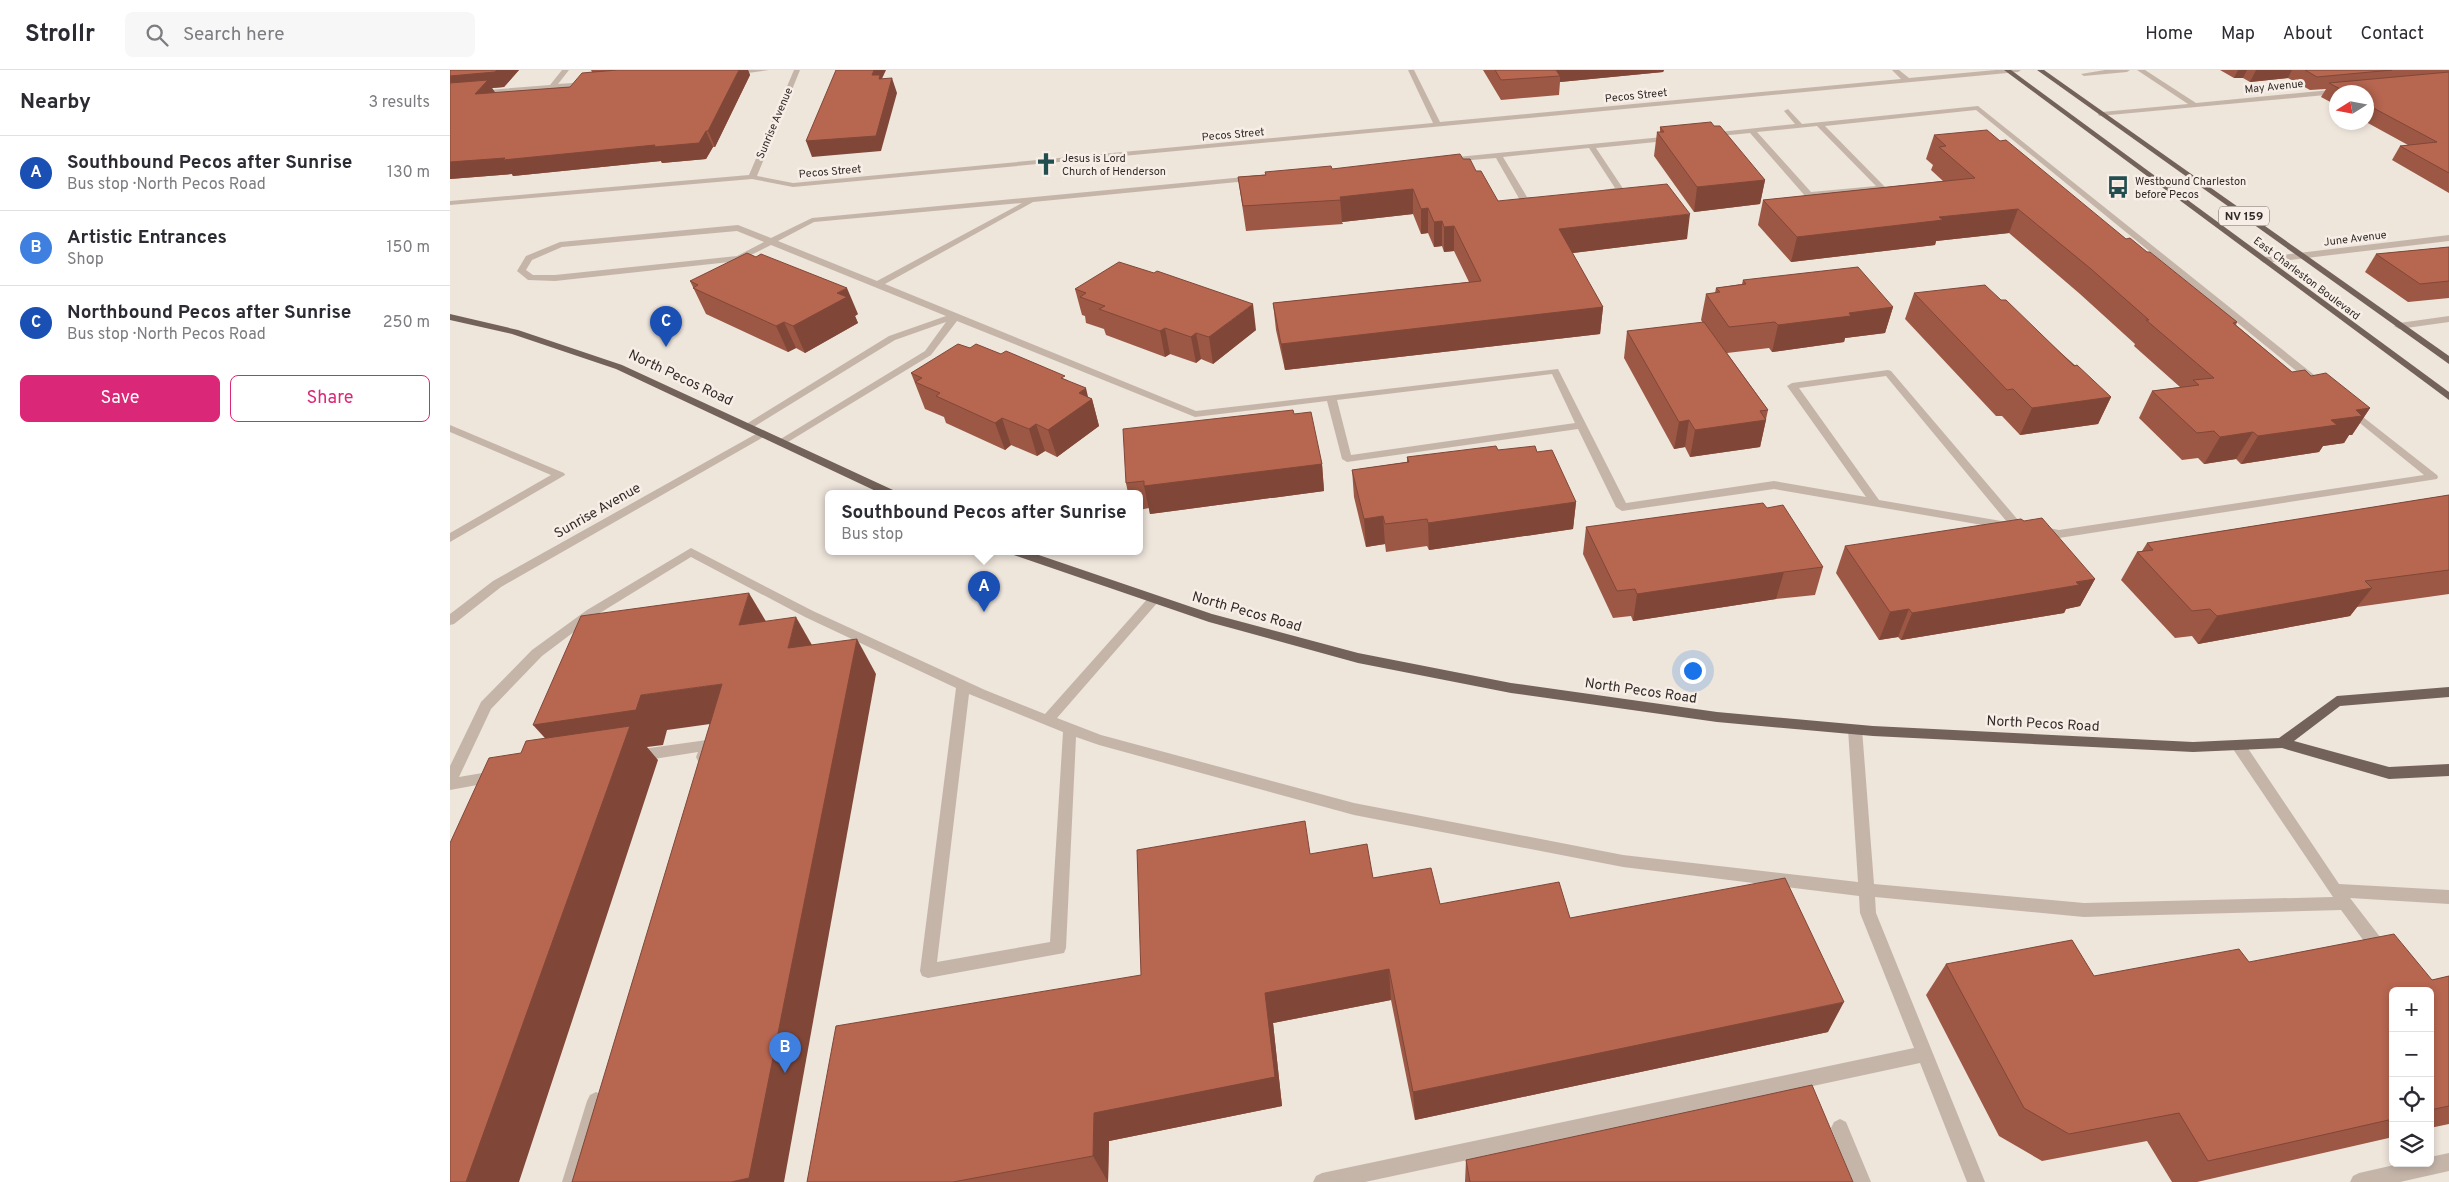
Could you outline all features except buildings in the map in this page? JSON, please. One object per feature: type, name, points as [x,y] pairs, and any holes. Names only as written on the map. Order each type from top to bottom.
[{"type":"main road","name":"East Charleston Boulevard","points":[[2008,70],[2449,397]]},
{"type":"main road","name":"East Charleston Boulevard","points":[[2040,70],[2448,359]]},
{"type":"main road","name":"North Pecos Road","points":[[453,319],[515,332],[619,367],[883,490]]},
{"type":"main road","name":"North Pecos Road","points":[[1027,555],[1209,618],[1358,658],[1511,688],[1717,717],[1855,729],[2193,747],[2282,743],[2389,773],[2449,770]]},
{"type":"main road","points":[[2282,743],[2336,701],[2449,692]]},
{"type":"street","points":[[552,87],[566,70]]},
{"type":"street","points":[[724,74],[766,70]]},
{"type":"street","name":"Sunrise Avenue","points":[[752,177],[797,70]]},
{"type":"street","points":[[1411,70],[1438,126]]},
{"type":"street","points":[[1895,70],[1907,80]]},
{"type":"street","points":[[1934,70],[1942,77]]},
{"type":"street","name":"Pecos Street","points":[[450,203],[752,177],[793,186],[2018,70]]},
{"type":"street","points":[[2084,74],[2127,70]]},
{"type":"street","points":[[2140,70],[2195,105]]},
{"type":"street","points":[[450,95],[599,83]]},
{"type":"street","name":"May Avenue","points":[[2102,114],[2329,92]]},
{"type":"street","points":[[1704,135],[1978,108],[2325,389]]},
{"type":"street","points":[[1788,112],[1800,126]]},
{"type":"street","points":[[1752,131],[1809,195],[1882,188],[1819,124]]},
{"type":"street","points":[[1439,160],[1685,137]]},
{"type":"street","points":[[1591,146],[1620,190],[1600,192]]},
{"type":"street","points":[[1498,155],[1524,200],[1553,197]]},
{"type":"street","points":[[1261,177],[812,220],[771,241],[739,258],[555,278],[531,278],[521,271],[529,258],[560,245],[738,228],[771,241],[878,284],[1195,414],[1555,371],[1622,507],[1774,485],[2059,534],[2433,477],[2340,402]]},
{"type":"street","points":[[878,284],[1033,199]]},
{"type":"street","name":"June Avenue","points":[[2264,260],[2449,238]]},
{"type":"street","points":[[2433,240],[2449,250]]},
{"type":"street","points":[[748,426],[892,338],[956,316]]},
{"type":"street","points":[[783,442],[928,353],[956,316]]},
{"type":"street","points":[[2399,326],[2449,319]]},
{"type":"street","points":[[1876,502],[1792,386],[1888,373],[2018,527]]},
{"type":"street","points":[[1330,398],[1347,458],[1582,425]]},
{"type":"street","points":[[450,428],[560,475],[450,538]]},
{"type":"street","name":"Sunrise Avenue","points":[[450,621],[497,584],[763,433]]},
{"type":"street","points":[[450,780],[486,706],[537,653],[592,613],[691,552],[809,614],[963,686],[1099,740],[1354,810],[1622,861],[1866,890],[2084,910],[2340,896],[2449,897]]},
{"type":"street","points":[[1048,720],[1154,599]]},
{"type":"street","points":[[963,686],[928,971],[1058,948],[1070,728]]},
{"type":"street","points":[[1855,729],[1868,913],[1976,1182]]},
{"type":"street","points":[[618,758],[707,745],[698,773]]},
{"type":"street","points":[[2238,745],[2340,896],[2393,967]]},
{"type":"street","points":[[450,784],[509,775]]},
{"type":"street","points":[[1322,1182],[1926,1054]]},
{"type":"street","points":[[571,1182],[601,1087]]},
{"type":"street","points":[[1840,1128],[1862,1182]]},
{"type":"street","points":[[2359,1182],[2449,1162]]},
{"type":"place","name":"Jesus is Lord Church of Henderson","points":[[1046,164]]},
{"type":"place","name":"Westbound Charleston before Pecos","points":[[2118,187]]},
{"type":"place","name":"Northbound Pecos after Sunrise","points":[[666,347]]},
{"type":"place","name":"Southbound Pecos after Sunrise","points":[[984,612]]},
{"type":"place","name":"Artistic Entrances","points":[[785,1073]]}]
